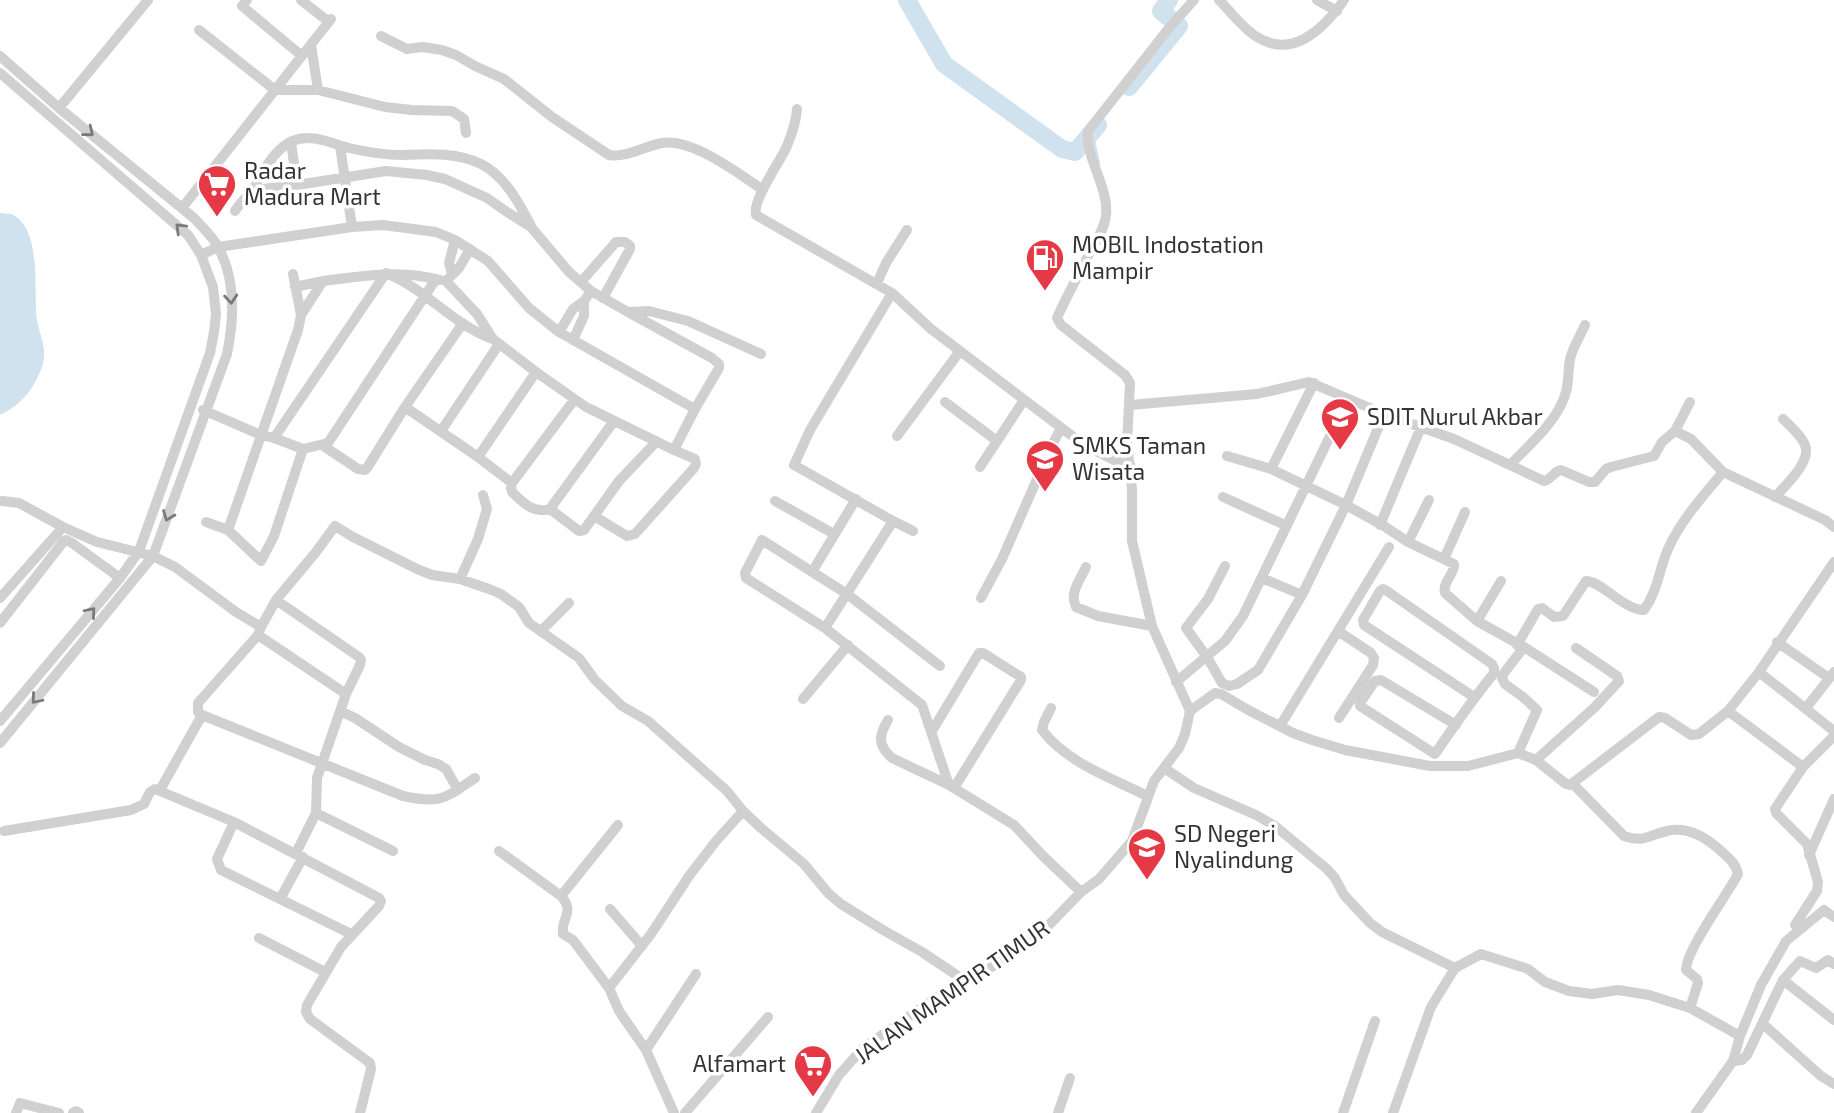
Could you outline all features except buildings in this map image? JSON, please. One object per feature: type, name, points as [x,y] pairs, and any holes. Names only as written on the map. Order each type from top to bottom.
[{"type":"street","points":[[59,108],[148,0]]},
{"type":"street","points":[[247,0],[242,6],[302,56]]},
{"type":"street","points":[[182,208],[330,21],[301,0]]},
{"type":"street","points":[[1194,0],[1090,128],[1088,136],[1104,197],[1106,216],[1057,318],[1061,326],[1125,375],[1130,383],[1126,443],[1132,489],[1132,541],[1152,626],[1190,711],[1215,694],[1221,694],[1280,726],[1345,750],[1430,766],[1468,766],[1518,753],[1536,760],[1566,784],[1573,784],[1659,716],[1694,735],[1728,711],[1759,672],[1834,562]]},
{"type":"street","points":[[1219,0],[1251,34],[1265,42],[1278,45],[1290,45],[1306,40],[1344,0]]},
{"type":"street","points":[[1317,0],[1337,10]]},
{"type":"street","points":[[199,30],[275,90],[318,90],[385,107],[452,111],[464,119],[466,133]]},
{"type":"street","points":[[381,36],[407,49],[422,47],[442,50],[504,79],[552,117],[609,155],[676,142],[721,162],[763,190]]},
{"type":"street","points":[[311,45],[318,90]]},
{"type":"street","points":[[0,56],[194,218],[218,247],[230,284],[233,321],[227,355],[208,411],[153,556],[2,737]]},
{"type":"street","points":[[0,73],[188,235],[201,256],[213,287],[216,314],[211,353],[139,551],[120,578],[0,721]]},
{"type":"street","points":[[797,109],[796,124],[763,190],[755,209],[757,215],[892,293],[931,329],[1084,445],[1130,466]]},
{"type":"street","points":[[254,190],[259,177],[278,152],[290,142],[303,139],[319,138],[340,146],[376,153],[445,155],[481,164],[495,173],[519,203],[531,227],[569,272],[591,291],[719,364],[719,369],[674,450]]},
{"type":"street","points":[[290,142],[297,185]]},
{"type":"street","points":[[340,146],[352,227]]},
{"type":"street","points":[[235,211],[254,190],[386,171],[445,179],[487,198],[531,227]]},
{"type":"street","points":[[201,256],[218,247],[352,227],[383,225],[436,232],[455,240],[488,261],[529,308],[559,332],[695,409]]},
{"type":"street","points":[[877,283],[907,230]]},
{"type":"street","points":[[445,278],[455,240]]},
{"type":"street","points":[[581,282],[616,242],[622,241],[630,246],[631,249],[603,298]]},
{"type":"street","points":[[192,405],[261,435],[303,449],[328,443],[425,294],[459,268],[470,249]]},
{"type":"street","points":[[386,273],[425,294],[574,400],[695,459],[696,464],[635,534],[627,537],[594,516]]},
{"type":"street","points":[[274,438],[386,273]]},
{"type":"street","points":[[295,287],[386,273],[445,278],[477,314],[496,342]]},
{"type":"street","points":[[293,274],[301,315]]},
{"type":"street","points":[[228,530],[290,356],[301,315],[323,281]]},
{"type":"street","points":[[559,332],[573,309],[584,301],[591,291]]},
{"type":"street","points":[[892,293],[810,430],[794,466],[913,531]]},
{"type":"street","points":[[573,340],[584,316],[584,301]]},
{"type":"street","points":[[628,312],[649,311],[688,321],[761,354]]},
{"type":"street","points":[[322,445],[358,469],[365,470],[463,323]]},
{"type":"street","points":[[1510,465],[1559,409],[1566,393],[1573,349],[1585,325]]},
{"type":"street","points":[[441,431],[496,342]]},
{"type":"street","points":[[897,436],[960,351]]},
{"type":"street","points":[[478,457],[536,372]]},
{"type":"street","points":[[1130,405],[1258,394],[1305,382],[1314,383],[1384,414],[1454,439],[1544,481],[1561,470],[1588,482],[1595,482],[1604,471],[1612,467],[1654,456],[1662,442],[1675,431],[1690,402]]},
{"type":"street","points":[[1271,470],[1314,383]]},
{"type":"street","points":[[1176,682],[1225,641],[1243,616],[1348,399]]},
{"type":"street","points":[[574,400],[512,483],[512,492],[533,509],[542,512],[550,509],[614,421]]},
{"type":"street","points":[[980,467],[1024,400]]},
{"type":"street","points":[[945,402],[997,441]]},
{"type":"street","points":[[405,407],[512,483]]},
{"type":"street","points":[[1225,566],[1208,599],[1186,628],[1222,683],[1229,686],[1237,684],[1258,670],[1302,595],[1346,506],[1384,414]]},
{"type":"street","points":[[1775,497],[1804,463],[1807,453],[1804,443],[1783,419]]},
{"type":"street","points":[[1380,525],[1420,427]]},
{"type":"street","points":[[981,598],[1002,559],[1061,428]]},
{"type":"street","points":[[1675,431],[1691,439],[1723,472],[1825,520],[1834,527]]},
{"type":"street","points":[[550,509],[579,531],[586,528],[626,473],[656,442]]},
{"type":"street","points":[[206,522],[228,530],[261,561],[274,536],[303,449]]},
{"type":"street","points":[[1227,457],[1271,470],[1346,506],[1455,566],[1444,592],[1477,621],[1594,692]]},
{"type":"street","points":[[1518,753],[1537,710],[1502,681],[1538,608],[1554,617],[1563,616],[1586,581],[1593,582],[1637,610],[1644,610],[1656,590],[1669,547],[1694,507],[1723,472]]},
{"type":"street","points":[[460,579],[478,539],[487,509],[483,495]]},
{"type":"street","points":[[1223,497],[1287,526]]},
{"type":"street","points":[[812,572],[856,499]]},
{"type":"street","points":[[1408,542],[1429,500]]},
{"type":"street","points":[[2,501],[19,503],[97,542],[139,551],[174,567],[346,694]]},
{"type":"street","points":[[775,501],[834,534]]},
{"type":"street","points":[[1444,559],[1465,512]]},
{"type":"street","points":[[825,628],[893,521]]},
{"type":"street","points":[[475,778],[440,800],[426,801],[403,796],[198,712],[198,703],[260,631],[276,600],[335,526],[416,569],[432,575],[460,579],[501,594],[519,607],[529,623],[579,658],[616,701],[656,727],[727,792],[743,811],[804,864],[841,904],[964,980]]},
{"type":"street","points":[[0,598],[63,527]]},
{"type":"street","points":[[0,623],[66,540],[120,578]]},
{"type":"street","points":[[940,666],[847,594],[762,540],[744,576],[825,628],[922,705],[951,786]]},
{"type":"street","points":[[1280,726],[1389,547]]},
{"type":"street","points":[[1086,567],[1073,598],[1076,607],[1098,616],[1152,626]]},
{"type":"street","points":[[1262,578],[1302,595]]},
{"type":"street","points":[[1477,621],[1501,581]]},
{"type":"street","points":[[1430,766],[1435,754],[1474,697],[1494,673],[1494,668],[1387,591],[1380,591],[1363,620],[1364,625],[1474,697]]},
{"type":"street","points":[[276,600],[361,660],[321,764],[317,778],[316,813],[280,899]]},
{"type":"street","points":[[541,631],[569,603]]},
{"type":"street","points":[[1338,631],[1374,657],[1373,665],[1339,718]]},
{"type":"street","points":[[1777,642],[1832,675],[1806,708]]},
{"type":"street","points":[[803,699],[848,645]]},
{"type":"street","points":[[1536,760],[1619,681],[1617,676],[1576,648]]},
{"type":"street","points":[[932,731],[979,653],[1021,677],[951,786]]},
{"type":"street","points":[[1759,672],[1834,733],[1803,767],[1775,809],[1807,844],[1819,886],[1795,926]]},
{"type":"street","points":[[1435,754],[1362,708],[1360,703],[1366,693],[1375,681],[1381,680],[1456,724]]},
{"type":"street","points":[[1051,708],[1042,730],[1049,738],[1086,766],[1147,796]]},
{"type":"street","points":[[340,711],[400,747],[446,769],[458,790]]},
{"type":"street","name":"JALAN MAMPIR TIMUR","points":[[816,1113],[839,1075],[863,1048],[964,980],[996,965],[1045,929],[1099,879],[1132,841],[1154,781],[1182,741],[1190,711]]},
{"type":"street","points":[[1728,711],[1803,767]]},
{"type":"street","points":[[159,790],[202,715]]},
{"type":"street","points":[[888,720],[880,736],[881,745],[892,758],[951,786],[1014,825],[1082,892]]},
{"type":"street","points":[[1164,768],[1194,788],[1275,826],[1328,869],[1344,895],[1370,923],[1382,932],[1455,968]]},
{"type":"street","points":[[1573,784],[1624,836],[1642,840],[1667,831],[1690,831],[1700,835],[1735,864],[1738,874],[1686,962],[1686,970],[1698,983],[1690,1008]]},
{"type":"street","points":[[4,831],[131,810],[144,804],[152,790],[159,790],[234,822],[380,900],[379,906],[334,956],[307,1005],[306,1012],[310,1019],[370,1063],[371,1069],[360,1113]]},
{"type":"street","points":[[1809,855],[1834,799]]},
{"type":"street","points":[[609,988],[642,946],[689,876],[743,811]]},
{"type":"street","points":[[316,813],[393,851]]},
{"type":"street","points":[[234,822],[217,859],[219,867],[351,934]]},
{"type":"street","points":[[561,895],[618,825]]},
{"type":"street","points":[[499,850],[561,895],[568,907],[562,930],[564,934],[573,940],[609,988],[624,1020],[646,1050],[674,1113]]},
{"type":"street","points":[[1696,1113],[1733,1061],[1740,1035],[1761,985],[1786,941],[1834,901]]},
{"type":"street","points":[[610,909],[642,946]]},
{"type":"street","points":[[1824,910],[1834,917]]},
{"type":"street","points":[[259,938],[325,972]]},
{"type":"street","points":[[1392,1113],[1431,1007],[1455,968],[1481,954],[1528,969],[1545,982],[1569,991],[1592,994],[1618,990],[1649,995],[1690,1008],[1740,1035]]},
{"type":"street","points":[[1733,1061],[1742,1060],[1747,1055],[1783,981],[1800,961],[1816,968],[1828,960],[1834,964]]},
{"type":"street","points":[[646,1050],[696,974]]},
{"type":"street","points":[[1783,981],[1834,1020]]},
{"type":"street","points":[[685,1113],[768,1017]]},
{"type":"street","points":[[1343,1113],[1375,1021]]},
{"type":"street","points":[[1763,1024],[1822,1076],[1834,1083]]},
{"type":"street","points":[[1058,1113],[1070,1078]]},
{"type":"street","points":[[16,1113],[20,1103],[59,1113]]},
{"type":"street","points":[[73,1113],[79,1113]]},
{"type":"water","points":[[0,213],[11,214],[21,221],[28,233],[34,262],[37,320],[44,354],[42,367],[31,389],[20,401],[0,415]]},
{"type":"waterway","points":[[907,0],[944,64],[1062,149],[1075,152],[1098,125]]},
{"type":"waterway","points":[[1129,87],[1179,26],[1161,11],[1169,0]]},
{"type":"waterway","points":[[1093,136],[1099,164]]},
{"type":"place","name":"Radar Madura Mart","points":[[217,218]]},
{"type":"place","name":"MOBIL Indostation Mampir","points":[[1045,292]]},
{"type":"place","name":"SDIT Nurul Akbar","points":[[1340,451]]},
{"type":"place","name":"SMKS Taman Wisata","points":[[1045,493]]},
{"type":"place","name":"SD Negeri Nyalindung","points":[[1147,881]]},
{"type":"place","name":"Alfamart","points":[[813,1098]]}]
